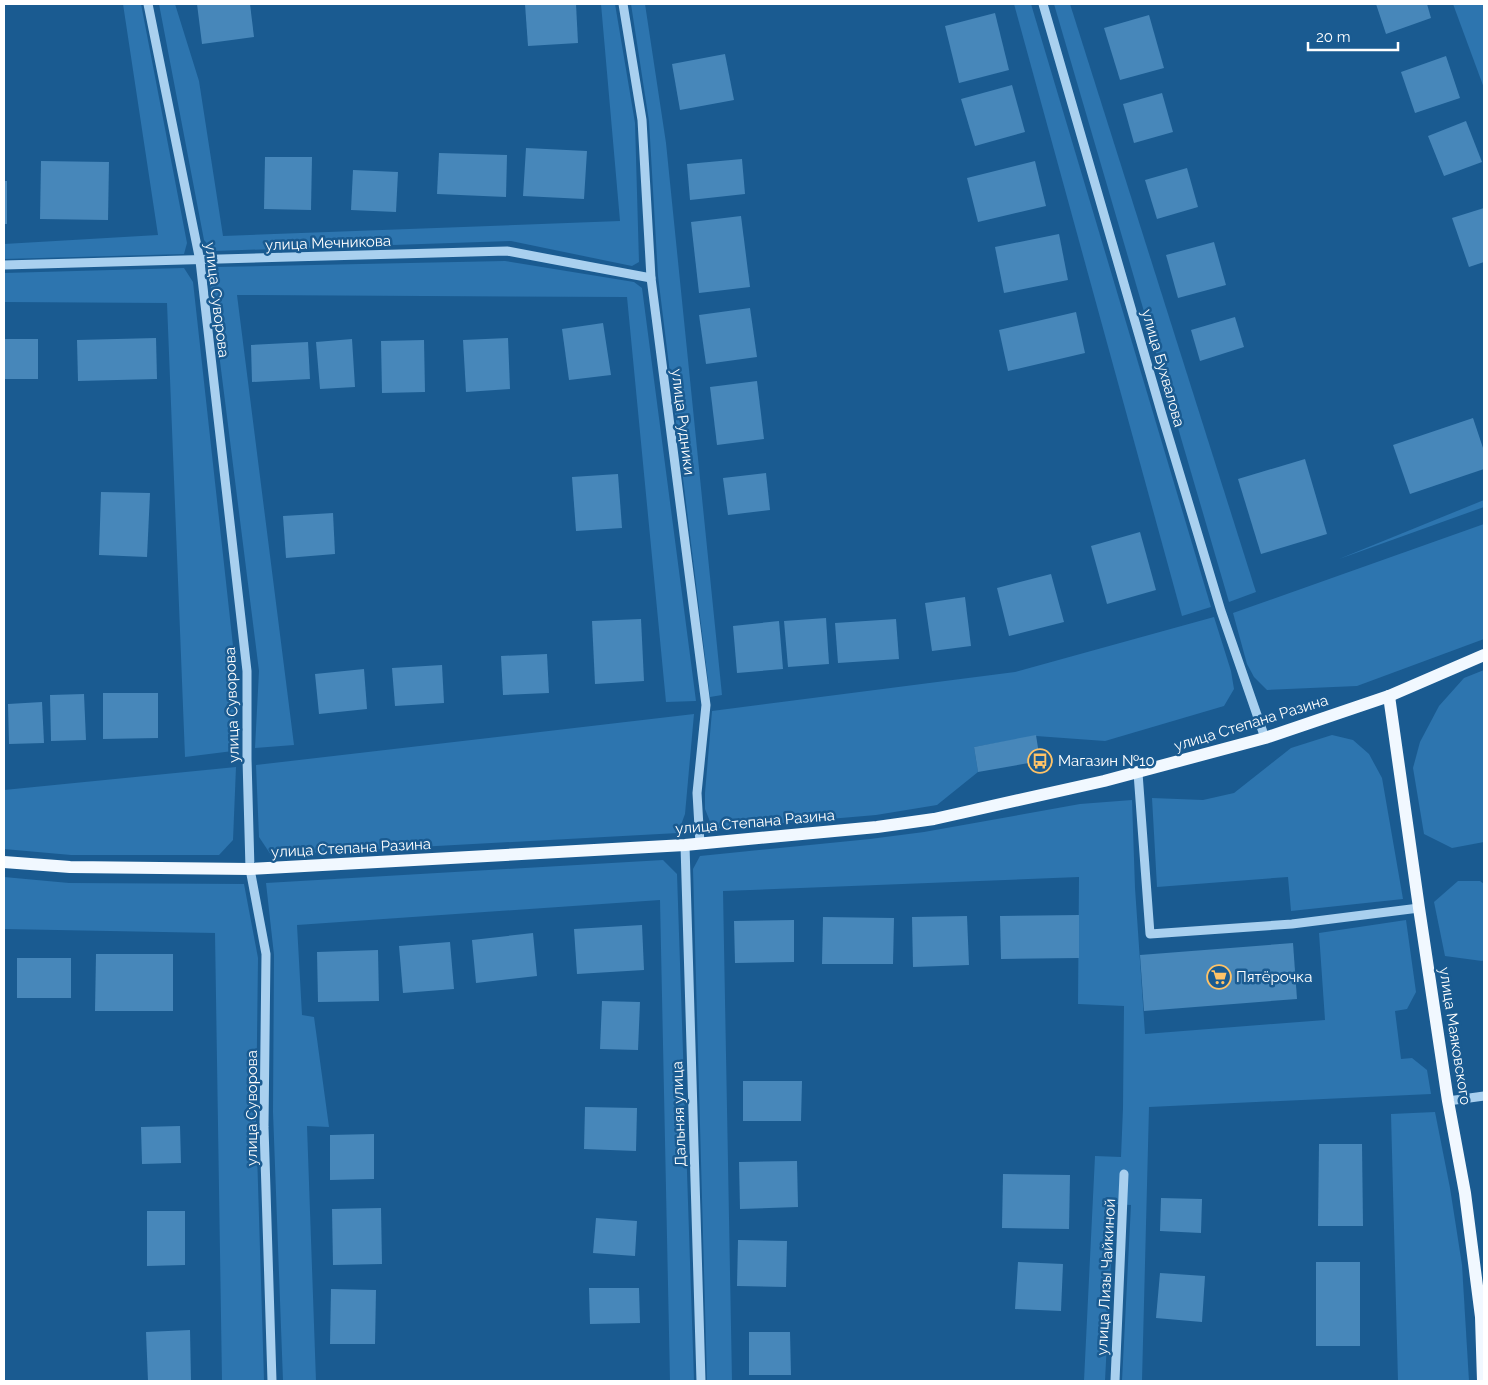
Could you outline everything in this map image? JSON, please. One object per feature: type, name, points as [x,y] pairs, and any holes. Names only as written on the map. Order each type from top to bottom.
[{"type":"main road","name":"улица Степана Разина","points":[[4,862],[70,867],[250,870],[700,844],[877,827],[934,818],[1138,773],[1265,738],[1389,696],[1484,655]]},
{"type":"main road","name":"улица Маяковского","points":[[1389,696],[1448,1101],[1465,1193],[1480,1317],[1483,1381]]},
{"type":"street","name":"улица Суворова","points":[[148,4],[200,261],[248,671],[247,759],[250,870],[266,954],[264,1127],[272,1381]]},
{"type":"street","name":"улица Рудники","points":[[624,4],[642,120],[651,278],[706,704],[697,793],[700,844]]},
{"type":"street","name":"улица Бухвалова","points":[[1043,4],[1159,405],[1221,611],[1265,738]]},
{"type":"street","name":"улица Мечникова","points":[[4,265],[507,251],[651,278]]},
{"type":"street","points":[[1138,773],[1150,934],[1292,924],[1419,908]]},
{"type":"street","name":"Дальняя улица","points":[[685,845],[701,1381]]},
{"type":"street","points":[[1448,1101],[1484,1096]]},
{"type":"street","name":"улица Лизы Чайкиной","points":[[1115,1381],[1124,1174]]},
{"type":"shaded area","points":[[123,4],[141,4],[187,243],[184,254],[4,259],[4,244],[158,235]]},
{"type":"shaded area","points":[[159,4],[175,4],[199,81],[223,236],[620,221],[601,4],[615,4],[635,123],[639,262],[632,266],[511,241],[214,251],[204,240]]},
{"type":"shaded area","points":[[631,4],[645,4],[666,143],[722,695],[710,697],[658,276],[649,121]]},
{"type":"shaded area","points":[[1014,4],[1031,4],[1211,607],[1182,616]]},
{"type":"shaded area","points":[[1054,4],[1070,4],[1256,592],[1229,602]]},
{"type":"shaded area","points":[[1453,4],[1484,4],[1484,88]]},
{"type":"shaded area","points":[[505,261],[634,282],[642,288],[696,701],[666,702],[627,297],[237,295],[294,745],[255,748],[259,671],[209,274],[215,267]]},
{"type":"shaded area","points":[[184,268],[193,282],[236,673],[233,751],[185,757],[167,303],[4,302],[4,273]]},
{"type":"shaded area","points":[[1484,500],[1484,507],[1339,559]]},
{"type":"shaded area","points":[[1484,524],[1484,639],[1357,686],[1267,690],[1254,677],[1247,664],[1233,613]]},
{"type":"shaded area","points":[[1214,617],[1231,671],[1234,689],[1224,706],[1105,741],[1036,736],[974,747],[978,772],[937,805],[876,815],[713,829],[705,809],[712,711],[1015,672]]},
{"type":"shaded area","points":[[1484,670],[1484,842],[1452,848],[1424,834],[1413,768],[1420,742],[1439,706],[1464,678]]},
{"type":"shaded area","points":[[694,714],[685,814],[678,833],[271,855],[259,837],[256,765]]},
{"type":"shaded area","points":[[1332,735],[1353,740],[1369,754],[1382,778],[1403,899],[1291,911],[1288,877],[1157,887],[1152,798],[1203,800],[1234,793],[1291,748]]},
{"type":"shaded area","points":[[236,767],[233,840],[219,855],[71,855],[4,849],[4,790]]},
{"type":"shaded area","points":[[1132,800],[1135,888],[1145,1034],[1325,1020],[1319,933],[1406,920],[1416,992],[1407,1009],[1395,1011],[1401,1059],[1412,1058],[1427,1070],[1431,1094],[1149,1107],[1142,1381],[1122,1381],[1131,1205],[1114,1204],[1105,1381],[1084,1381],[1095,1156],[1121,1157],[1124,1006],[1078,1004],[1079,877],[723,891],[732,1381],[707,1381],[693,869],[700,856],[924,832],[1080,804]]},
{"type":"shaded area","points":[[663,860],[677,874],[694,1381],[670,1381],[660,900],[297,925],[302,1015],[314,1017],[329,1127],[307,1126],[316,1381],[283,1381],[273,1112],[274,955],[266,883]]},
{"type":"shaded area","points":[[4,877],[69,883],[244,884],[258,958],[256,1119],[264,1381],[222,1381],[215,933],[4,929]]},
{"type":"shaded area","points":[[1458,881],[1480,881],[1484,884],[1484,960],[1482,961],[1445,956],[1434,902]]},
{"type":"shaded area","points":[[1435,1112],[1450,1188],[1462,1265],[1469,1381],[1398,1381],[1391,1114]]},
{"type":"building","points":[[197,4],[250,4],[254,37],[202,44]]},
{"type":"building","points":[[525,4],[576,4],[578,43],[528,46]]},
{"type":"building","points":[[1376,4],[1427,4],[1431,18],[1386,34]]},
{"type":"building","points":[[995,13],[1009,70],[959,83],[945,26]]},
{"type":"building","points":[[1149,15],[1164,68],[1120,80],[1104,28]]},
{"type":"building","points":[[725,54],[734,100],[680,110],[672,64]]},
{"type":"building","points":[[1446,56],[1460,98],[1415,113],[1401,72]]},
{"type":"building","points":[[1012,85],[1025,132],[975,146],[961,99]]},
{"type":"building","points":[[1162,93],[1173,132],[1134,143],[1123,104]]},
{"type":"building","points":[[1466,121],[1482,162],[1444,176],[1428,136]]},
{"type":"building","points":[[526,148],[587,151],[584,199],[523,196]]},
{"type":"building","points":[[439,153],[507,155],[506,197],[437,194]]},
{"type":"building","points":[[265,157],[312,157],[311,210],[264,209]]},
{"type":"building","points":[[742,159],[745,194],[690,200],[687,164]]},
{"type":"building","points":[[41,161],[109,162],[108,220],[40,219]]},
{"type":"building","points":[[1035,161],[1046,206],[978,222],[967,178]]},
{"type":"building","points":[[1187,168],[1198,207],[1157,219],[1145,180]]},
{"type":"building","points":[[353,170],[398,172],[396,212],[351,210]]},
{"type":"building","points":[[4,181],[7,181],[7,224],[4,224]]},
{"type":"building","points":[[1484,208],[1484,262],[1469,267],[1452,218]]},
{"type":"building","points":[[741,216],[750,287],[699,293],[691,222]]},
{"type":"building","points":[[1059,234],[1068,280],[1004,293],[995,247]]},
{"type":"building","points":[[1214,242],[1226,285],[1178,298],[1166,255]]},
{"type":"building","points":[[750,308],[757,357],[706,364],[699,315]]},
{"type":"building","points":[[1076,312],[1085,353],[1008,371],[999,330]]},
{"type":"building","points":[[1235,317],[1244,347],[1200,361],[1191,330]]},
{"type":"building","points":[[603,323],[611,375],[569,380],[562,329]]},
{"type":"building","points":[[156,338],[157,379],[78,381],[77,340]]},
{"type":"building","points":[[508,338],[510,389],[466,392],[463,340]]},
{"type":"building","points":[[4,339],[38,339],[38,379],[4,379]]},
{"type":"building","points":[[352,339],[355,387],[320,389],[316,342]]},
{"type":"building","points":[[424,340],[425,392],[382,393],[381,341]]},
{"type":"building","points":[[308,342],[310,379],[252,382],[251,345]]},
{"type":"building","points":[[757,381],[764,439],[717,445],[710,387]]},
{"type":"building","points":[[1473,418],[1484,451],[1484,469],[1410,494],[1393,445]]},
{"type":"building","points":[[1305,459],[1327,534],[1261,554],[1238,479]]},
{"type":"building","points":[[766,473],[770,510],[728,515],[723,478]]},
{"type":"building","points":[[618,474],[622,528],[576,531],[572,477]]},
{"type":"building","points":[[101,492],[150,493],[147,557],[99,555]]},
{"type":"building","points":[[333,513],[335,554],[286,558],[283,516]]},
{"type":"building","points":[[1140,532],[1156,590],[1107,604],[1091,546]]},
{"type":"building","points":[[1051,574],[1064,622],[1009,636],[997,588]]},
{"type":"building","points":[[965,597],[971,646],[932,651],[925,603]]},
{"type":"building","points":[[826,618],[829,664],[788,667],[784,621]]},
{"type":"building","points":[[641,619],[644,681],[595,684],[592,621]]},
{"type":"building","points":[[896,619],[899,659],[838,663],[835,623]]},
{"type":"building","points":[[779,621],[783,669],[737,673],[733,626]]},
{"type":"building","points":[[547,654],[549,693],[503,695],[501,656]]},
{"type":"building","points":[[442,665],[444,703],[395,706],[392,668]]},
{"type":"building","points":[[364,669],[367,709],[319,714],[315,674]]},
{"type":"building","points":[[103,693],[158,693],[158,738],[103,739]]},
{"type":"building","points":[[84,694],[86,740],[51,741],[50,695]]},
{"type":"building","points":[[42,702],[44,743],[9,744],[8,704]]},
{"type":"building","points":[[1036,735],[1040,761],[978,772],[974,747]]},
{"type":"building","points":[[1079,915],[1079,958],[1001,959],[1000,916]]},
{"type":"building","points":[[967,916],[969,965],[913,967],[912,917]]},
{"type":"building","points":[[823,917],[894,918],[893,964],[822,964]]},
{"type":"building","points":[[794,920],[794,962],[735,963],[734,921]]},
{"type":"building","points":[[642,925],[644,970],[577,974],[574,929]]},
{"type":"building","points":[[533,933],[537,976],[476,983],[472,940]]},
{"type":"building","points":[[450,942],[454,989],[403,993],[399,946]]},
{"type":"building","points":[[1293,943],[1297,999],[1144,1011],[1140,955]]},
{"type":"building","points":[[378,950],[379,1001],[318,1002],[317,952]]},
{"type":"building","points":[[96,954],[173,954],[173,1011],[95,1011]]},
{"type":"building","points":[[17,958],[71,958],[71,998],[17,998]]},
{"type":"building","points":[[602,1001],[640,1002],[638,1050],[600,1049]]},
{"type":"building","points":[[743,1081],[802,1081],[801,1121],[743,1121]]},
{"type":"building","points":[[585,1107],[637,1108],[636,1151],[584,1149]]},
{"type":"building","points":[[180,1126],[181,1163],[142,1164],[141,1127]]},
{"type":"building","points":[[374,1134],[374,1179],[330,1180],[330,1135]]},
{"type":"building","points":[[1319,1144],[1362,1144],[1363,1226],[1318,1226]]},
{"type":"building","points":[[797,1161],[798,1207],[740,1209],[739,1162]]},
{"type":"building","points":[[1003,1174],[1070,1175],[1069,1229],[1002,1228]]},
{"type":"building","points":[[1161,1198],[1202,1199],[1201,1233],[1160,1231]]},
{"type":"building","points":[[381,1208],[382,1264],[333,1265],[332,1209]]},
{"type":"building","points":[[147,1211],[185,1211],[185,1265],[147,1266]]},
{"type":"building","points":[[596,1218],[637,1221],[635,1256],[593,1253]]},
{"type":"building","points":[[738,1240],[787,1241],[786,1287],[737,1286]]},
{"type":"building","points":[[1018,1262],[1063,1264],[1061,1311],[1015,1309]]},
{"type":"building","points":[[1316,1262],[1360,1262],[1360,1346],[1316,1346]]},
{"type":"building","points":[[1160,1273],[1205,1276],[1202,1322],[1156,1318]]},
{"type":"building","points":[[589,1288],[639,1288],[640,1323],[590,1324]]},
{"type":"building","points":[[331,1289],[376,1290],[375,1344],[330,1344]]},
{"type":"building","points":[[190,1330],[191,1381],[148,1381],[146,1332]]},
{"type":"building","points":[[749,1332],[790,1332],[791,1375],[749,1375]]},
{"type":"place","name":"Магазин №10","points":[[1040,761]]},
{"type":"place","name":"Пятёрочка","points":[[1219,977]]}]
